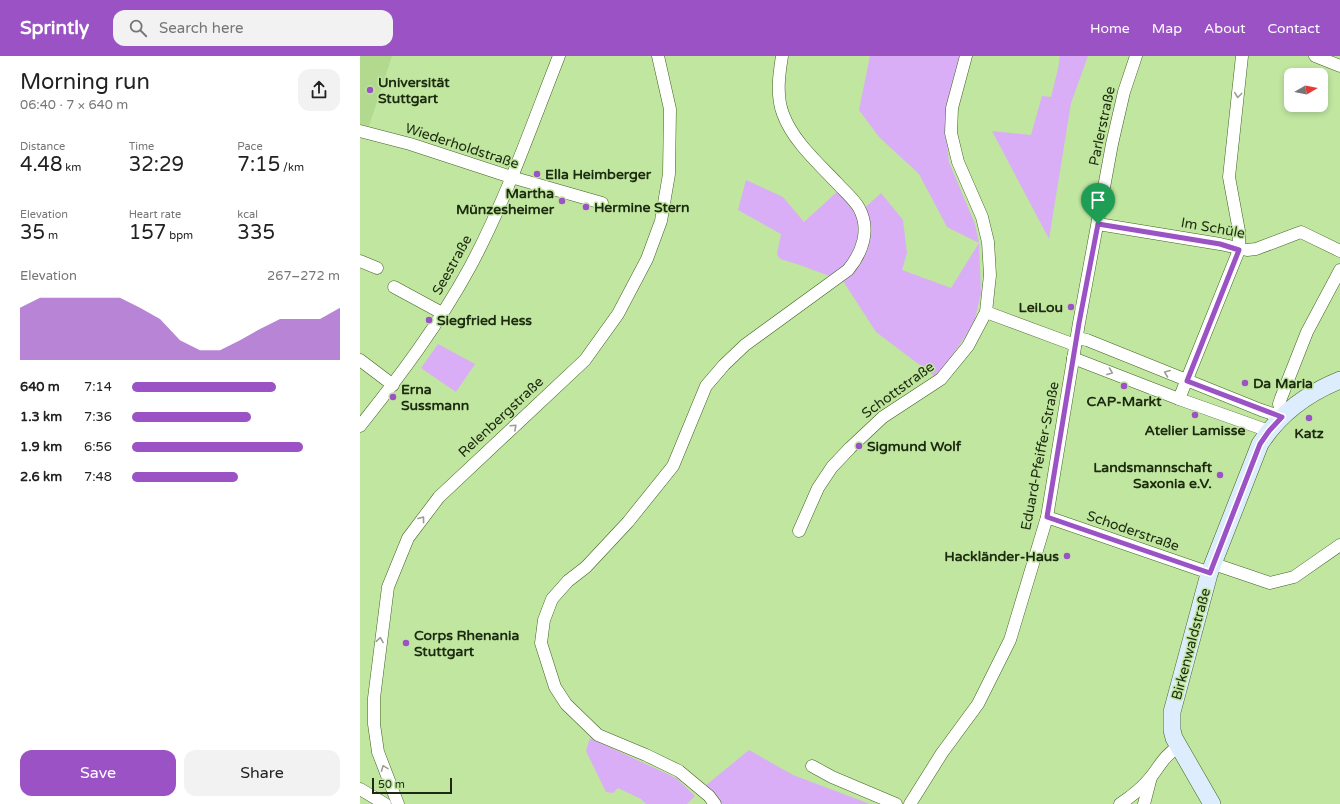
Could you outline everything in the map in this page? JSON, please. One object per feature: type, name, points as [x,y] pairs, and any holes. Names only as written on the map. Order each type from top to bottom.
[{"type":"street","name":"Seestraße","points":[[360,426],[393,385],[442,313],[470,268],[511,177],[559,56]]},
{"type":"street","name":"Relenbergstraße","points":[[398,804],[378,752],[374,724],[374,698],[388,587],[408,538],[439,497],[585,360],[618,314],[647,259],[661,221],[669,174],[670,109],[658,56]]},
{"type":"street","points":[[715,804],[709,796],[679,771],[646,754],[598,735],[566,704],[559,693],[549,669],[541,643],[544,620],[552,599],[568,581],[586,567],[628,522],[673,466],[706,386],[724,365],[745,345],[848,270],[858,257],[864,243],[864,229],[860,209],[795,137],[782,112],[778,85],[782,56]]},
{"type":"street","name":"Schottstraße","points":[[799,531],[818,488],[832,467],[883,417],[941,379],[968,346],[986,312],[990,275],[988,242],[982,217],[955,153],[951,133],[953,101],[966,56]]},
{"type":"street","name":"Parlerstraße","points":[[1076,342],[1112,144],[1124,92],[1136,56]]},
{"type":"street","points":[[1179,399],[1239,250],[1238,231],[1229,178],[1242,56]]},
{"type":"street","points":[[1315,56],[1340,66]]},
{"type":"street","name":"Wiederholdstraße","points":[[360,131],[410,144],[511,177],[602,203]]},
{"type":"street","name":"Im Schüle","points":[[1098,224],[1220,244],[1239,250],[1256,249],[1301,232],[1340,251]]},
{"type":"street","points":[[360,261],[377,268]]},
{"type":"street","points":[[1282,417],[1279,404],[1307,332],[1340,270]]},
{"type":"street","points":[[394,287],[442,313]]},
{"type":"street","points":[[986,312],[1187,381],[1282,417]]},
{"type":"street","name":"Eduard-Pfeiffer-Straße","points":[[910,804],[942,753],[978,704],[1010,640],[1047,517],[1076,342]]},
{"type":"street","points":[[1073,358],[1179,399],[1269,431]]},
{"type":"street","points":[[360,360],[393,385]]},
{"type":"street","name":"Birkenwaldstraße","points":[[1212,804],[1179,746],[1172,730],[1172,712],[1212,568],[1260,444],[1269,431],[1282,417],[1308,396],[1340,380]]},
{"type":"street","name":"Schoderstraße","points":[[1047,517],[1212,568],[1270,583],[1294,577],[1340,545]]},
{"type":"street","points":[[1120,804],[1134,795],[1151,777],[1169,753],[1179,746]]},
{"type":"street","points":[[812,766],[832,777],[896,804]]},
{"type":"street","points":[[1144,804],[1151,777]]},
{"type":"street","points":[[360,789],[385,804]]},
{"type":"shaded area","name":"Universität Stuttgart","points":[[360,56],[392,56],[369,126],[360,124]]},
{"type":"shaded area","points":[[870,56],[960,56],[946,135],[949,162],[975,224],[979,243],[947,227],[919,174],[879,137],[859,110]]},
{"type":"shaded area","points":[[1060,56],[1088,56],[1071,103],[1049,239],[992,131],[1031,135],[1042,96],[1051,97]]},
{"type":"shaded area","points":[[746,180],[783,197],[804,222],[838,191],[858,214],[881,193],[903,220],[907,253],[902,270],[951,288],[979,243],[981,293],[974,323],[937,378],[876,332],[843,281],[780,259],[777,254],[781,234],[738,210]]},
{"type":"shaded area","points":[[438,344],[475,364],[456,392],[421,368]]},
{"type":"shaded area","points":[[590,738],[676,778],[695,796],[687,804],[646,804],[641,799],[618,788],[613,793],[606,792],[586,751]]},
{"type":"shaded area","points":[[749,750],[793,775],[870,804],[719,804],[705,786]]},
{"type":"place","name":"Universität Stuttgart","points":[[370,90]]},
{"type":"place","name":"Ella Heimberger","points":[[537,174]]},
{"type":"place","name":"Martha Münzesheimer","points":[[562,201]]},
{"type":"place","name":"Hermine Stern","points":[[586,207]]},
{"type":"place","name":"LeiLou","points":[[1071,307]]},
{"type":"place","name":"Siegfried Hess","points":[[429,320]]},
{"type":"place","name":"Da Maria","points":[[1245,383]]},
{"type":"place","name":"CAP-Markt","points":[[1124,386]]},
{"type":"place","name":"Erna Sussmann","points":[[393,397]]},
{"type":"place","name":"Atelier Lamisse","points":[[1195,415]]},
{"type":"place","name":"Katz","points":[[1309,418]]},
{"type":"place","name":"Sigmund Wolf","points":[[859,446]]},
{"type":"place","name":"Landsmannschaft Saxonia e.V.","points":[[1220,475]]},
{"type":"place","name":"Hackländer-Haus","points":[[1067,556]]},
{"type":"place","name":"Corps Rhenania Stuttgart","points":[[406,643]]},
{"type":"route","points":[[1098,224],[1220,244],[1239,250],[1187,381],[1282,417],[1269,431],[1260,444],[1210,573],[1047,517],[1075,345],[1098,224]]}]
